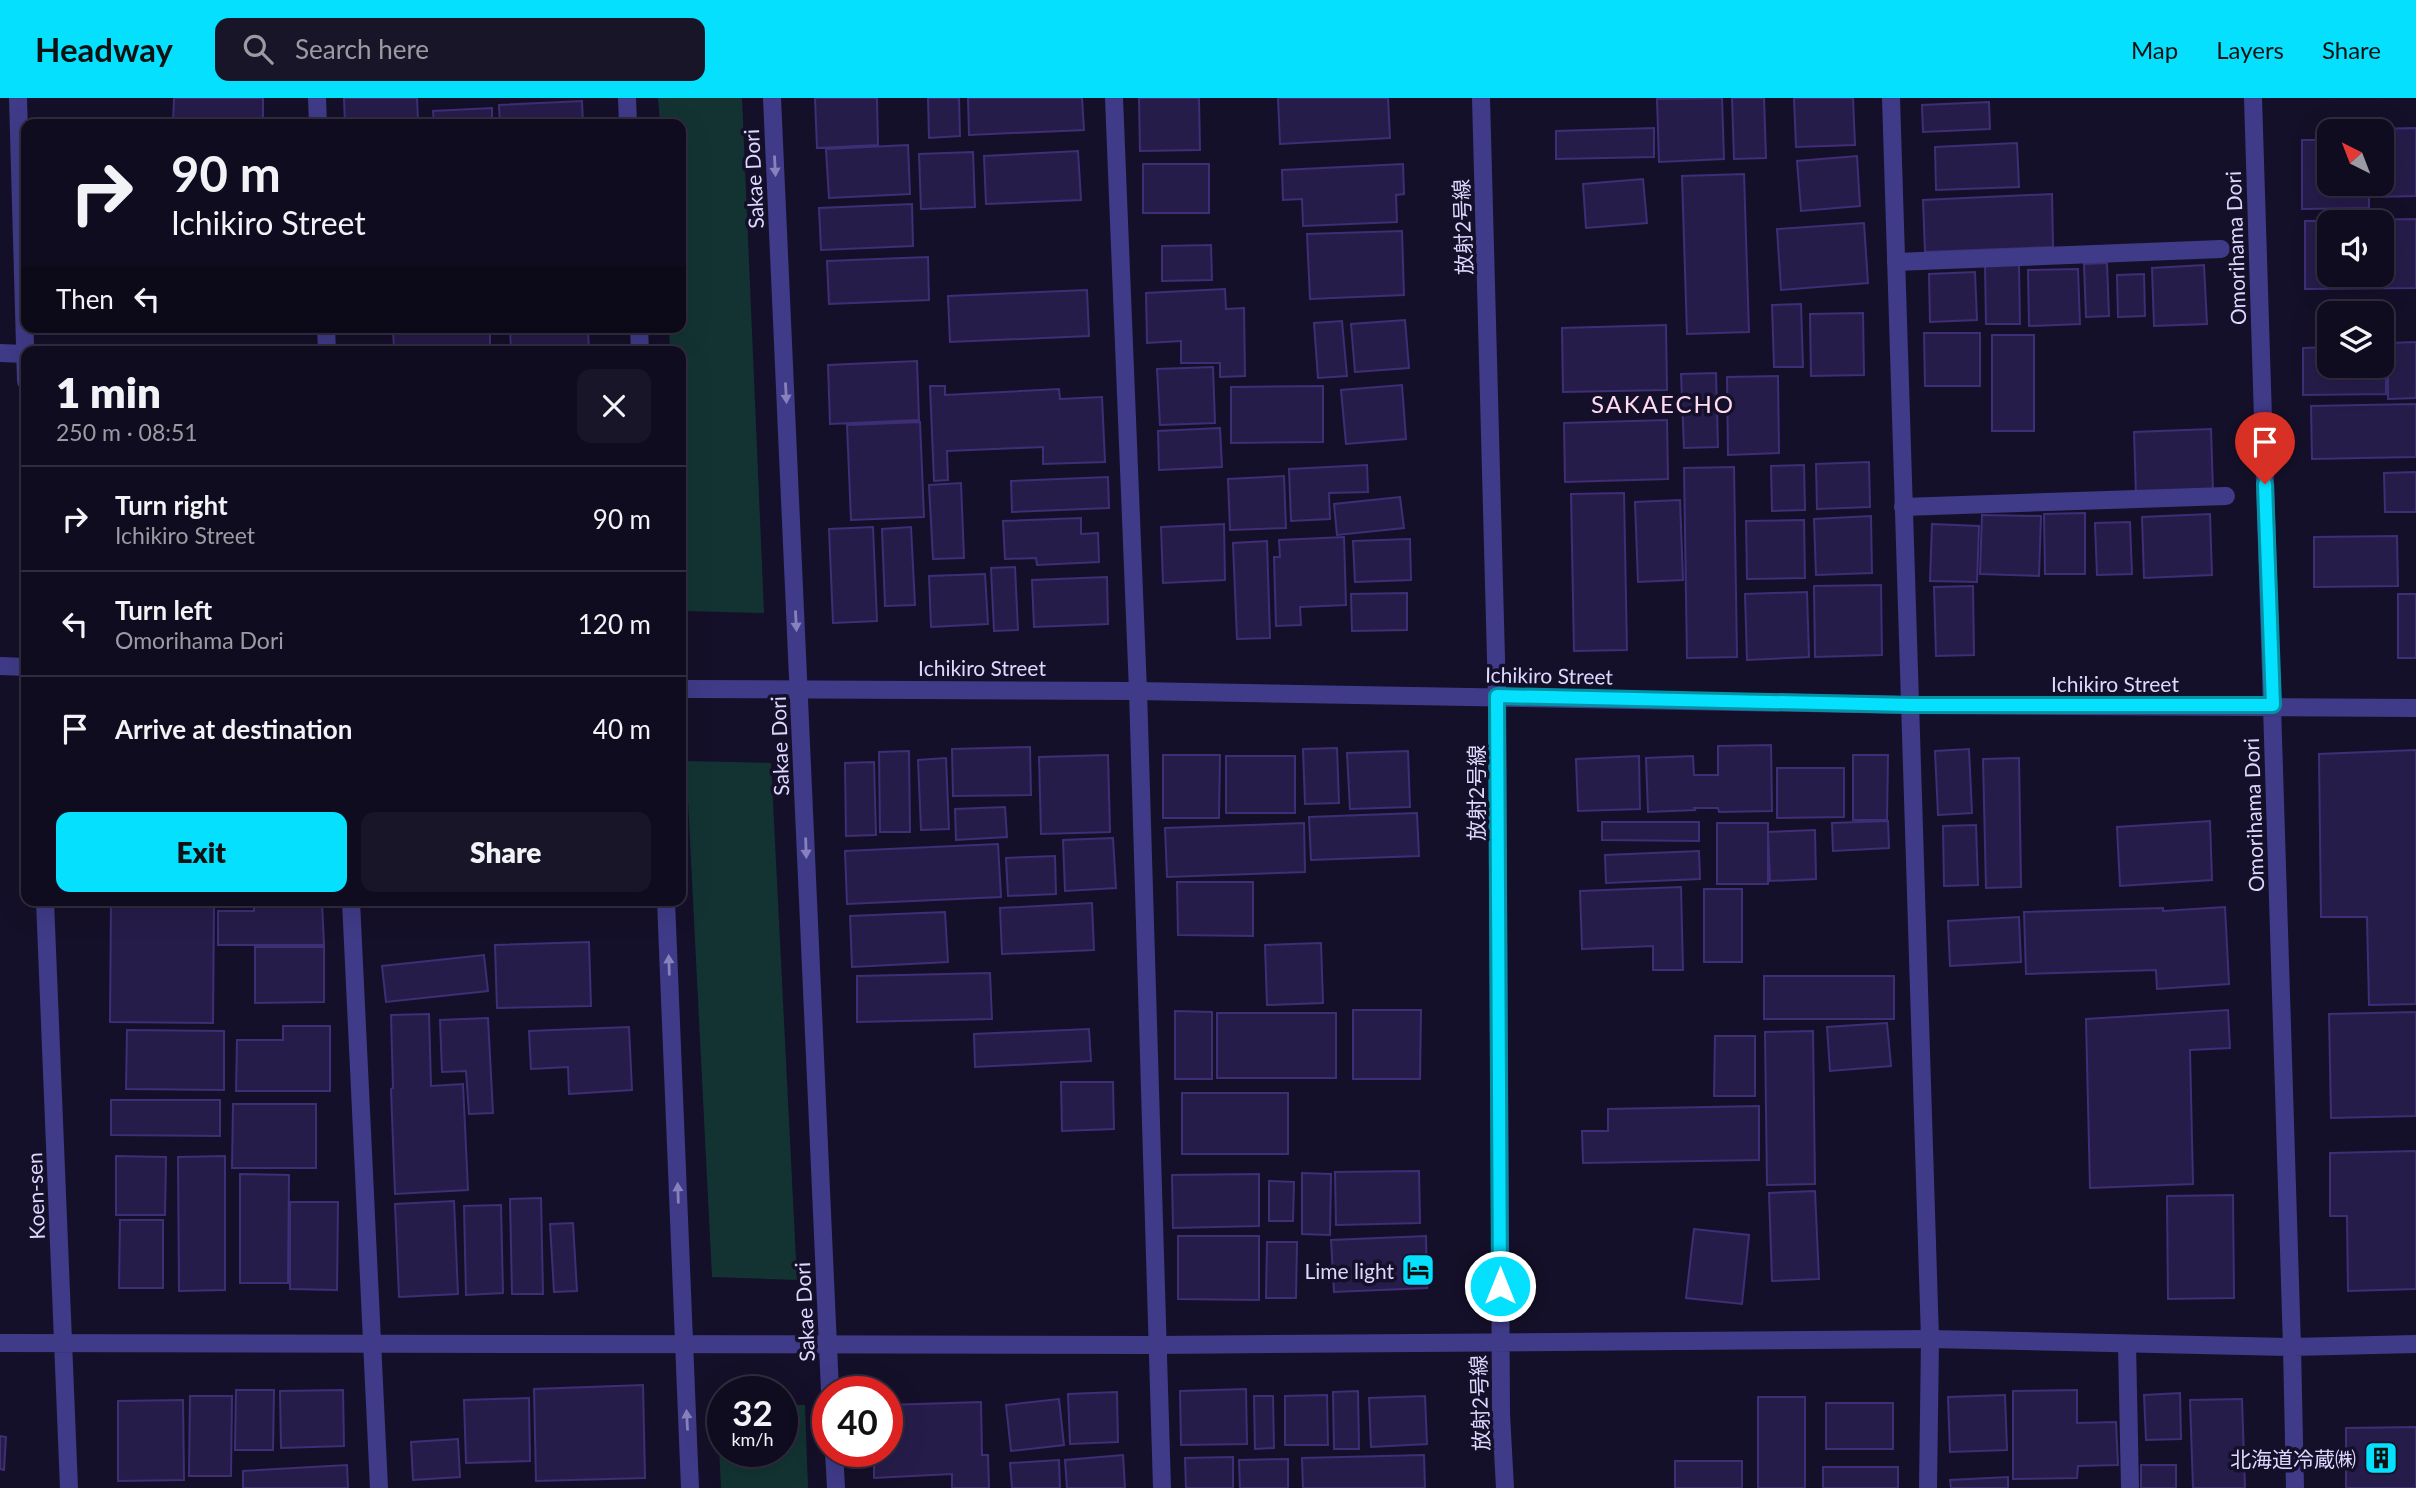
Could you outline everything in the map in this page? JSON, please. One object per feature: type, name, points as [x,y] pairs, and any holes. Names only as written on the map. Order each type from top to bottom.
[{"type":"street","points":[[18,98],[21,208]]},
{"type":"street","points":[[317,98],[318,119]]},
{"type":"street","points":[[627,98],[628,119]]},
{"type":"street","name":"Sakae Dori","points":[[772,98],[830,1376]]},
{"type":"street","points":[[1114,98],[1138,691],[1162,1488]]},
{"type":"street","name":"放射2号線","points":[[1481,98],[1497,696],[1500,1343],[1505,1488]]},
{"type":"street","points":[[1891,98],[1930,1339],[1928,1488]]},
{"type":"street","name":"Omorihama Dori","points":[[2253,98],[2295,1488]]},
{"type":"street","points":[[1896,261],[2221,249]]},
{"type":"street","points":[[0,354],[21,354]]},
{"type":"street","points":[[1903,507],[2226,496]]},
{"type":"street","points":[[0,666],[21,667]]},
{"type":"street","name":"Ichikiro Street","points":[[686,689],[1138,691],[1911,705],[2273,705],[2416,708]]},
{"type":"street","name":"Koen-sen","points":[[45,906],[69,1488]]},
{"type":"street","points":[[351,906],[379,1488]]},
{"type":"street","points":[[666,906],[691,1488]]},
{"type":"street","points":[[0,1343],[1156,1345],[1930,1339],[2292,1347],[2416,1344]]},
{"type":"street","points":[[2127,1344],[2130,1488]]},
{"type":"street","points":[[835,1467],[836,1488]]},
{"type":"green space","points":[[658,98],[742,98],[764,613],[686,611],[686,346],[670,346],[669,333],[686,333],[686,119],[660,119]]},
{"type":"green space","points":[[686,761],[771,763],[797,1280],[712,1277]]},
{"type":"green space","points":[[798,1405],[805,1405],[808,1488],[721,1488],[720,1467],[798,1467]]},
{"type":"building","points":[[174,98],[263,98],[263,119],[173,119]]},
{"type":"building","points":[[344,98],[417,98],[418,119],[345,119]]},
{"type":"building","points":[[815,98],[877,98],[878,145],[817,148]]},
{"type":"building","points":[[928,98],[959,98],[960,136],[929,138]]},
{"type":"building","points":[[968,98],[1082,98],[1084,130],[969,135]]},
{"type":"building","points":[[1139,98],[1199,98],[1200,150],[1140,151]]},
{"type":"building","points":[[1278,98],[1388,98],[1390,138],[1280,144]]},
{"type":"building","points":[[1722,98],[1724,159],[1659,162],[1657,99]]},
{"type":"building","points":[[1732,98],[1764,98],[1766,158],[1734,159]]},
{"type":"building","points":[[1794,98],[1853,98],[1855,145],[1796,147]]},
{"type":"building","points":[[582,101],[583,119],[500,119],[499,105]]},
{"type":"building","points":[[1989,102],[1990,129],[1923,132],[1922,105]]},
{"type":"building","points":[[492,108],[492,119],[434,119],[433,111]]},
{"type":"building","points":[[1654,128],[1654,157],[1556,159],[1556,131]]},
{"type":"building","points":[[2416,128],[2416,196],[2375,197],[2394,196],[2394,129]]},
{"type":"building","points":[[2302,140],[2317,140],[2317,196],[2369,196],[2369,208],[2302,209]]},
{"type":"building","points":[[2017,143],[2019,187],[1936,190],[1935,147]]},
{"type":"building","points":[[908,145],[910,194],[829,198],[826,149]]},
{"type":"building","points":[[1078,151],[1081,200],[986,204],[984,156]]},
{"type":"building","points":[[973,152],[975,207],[921,209],[919,154]]},
{"type":"building","points":[[1857,156],[1860,206],[1801,211],[1797,161]]},
{"type":"building","points":[[1143,164],[1209,164],[1209,213],[1143,213]]},
{"type":"building","points":[[1403,164],[1404,194],[1396,195],[1397,222],[1303,226],[1302,199],[1283,200],[1282,170]]},
{"type":"building","points":[[1744,174],[1749,332],[1687,334],[1682,176]]},
{"type":"building","points":[[1643,179],[1647,223],[1586,228],[1583,184]]},
{"type":"building","points":[[2052,194],[2053,247],[1925,252],[1923,200]]},
{"type":"building","points":[[912,204],[913,246],[821,250],[819,208]]},
{"type":"building","points":[[2394,219],[2416,219],[2416,288],[2305,289],[2305,221],[2317,221],[2317,287],[2394,287]]},
{"type":"building","points":[[1864,223],[1868,283],[1781,290],[1777,229]]},
{"type":"building","points":[[1402,231],[1404,295],[1310,299],[1307,234]]},
{"type":"building","points":[[1211,245],[1212,280],[1162,281],[1162,246]]},
{"type":"building","points":[[928,257],[929,300],[829,304],[827,261]]},
{"type":"building","points":[[2107,263],[2109,316],[2086,317],[2084,264]]},
{"type":"building","points":[[1985,265],[2019,265],[2020,324],[1986,324]]},
{"type":"building","points":[[2204,265],[2207,324],[2154,326],[2152,268]]},
{"type":"building","points":[[2078,269],[2080,324],[2029,326],[2028,270]]},
{"type":"building","points":[[1975,272],[1977,320],[1930,322],[1929,274]]},
{"type":"building","points":[[2144,274],[2145,316],[2118,317],[2117,275]]},
{"type":"building","points":[[1225,289],[1226,309],[1244,308],[1245,376],[1220,377],[1220,363],[1181,363],[1181,341],[1147,343],[1146,293]]},
{"type":"building","points":[[1087,290],[1089,336],[950,342],[948,296]]},
{"type":"building","points":[[1801,304],[1803,367],[1774,367],[1772,305]]},
{"type":"building","points":[[1863,313],[1864,375],[1811,376],[1810,314]]},
{"type":"building","points":[[1405,320],[1409,368],[1355,372],[1351,324]]},
{"type":"building","points":[[1342,321],[1347,376],[1318,378],[1314,323]]},
{"type":"building","points":[[1666,325],[1667,390],[1563,392],[1562,328]]},
{"type":"building","points":[[393,333],[490,333],[490,346],[394,346]]},
{"type":"building","points":[[510,333],[588,333],[589,346],[511,346]]},
{"type":"building","points":[[1924,333],[1980,333],[1980,386],[1925,386]]},
{"type":"building","points":[[1992,335],[2034,335],[2034,431],[1992,431]]},
{"type":"building","points":[[2416,342],[2416,398],[2388,399],[2388,378],[2394,378],[2394,343]]},
{"type":"building","points":[[2317,347],[2317,378],[2386,378],[2386,394],[2303,395],[2303,348]]},
{"type":"building","points":[[917,361],[919,420],[830,424],[828,365]]},
{"type":"building","points":[[1213,367],[1215,423],[1160,425],[1157,369]]},
{"type":"building","points":[[1716,373],[1718,447],[1684,448],[1681,374]]},
{"type":"building","points":[[1778,376],[1779,453],[1728,455],[1727,377]]},
{"type":"building","points":[[1402,385],[1406,439],[1346,444],[1341,390]]},
{"type":"building","points":[[930,386],[945,386],[945,395],[1059,389],[1060,399],[1102,397],[1105,462],[1043,464],[1043,447],[947,451],[948,480],[934,481]]},
{"type":"building","points":[[1323,386],[1323,442],[1231,443],[1231,387]]},
{"type":"building","points":[[2416,404],[2416,457],[2312,459],[2311,406]]},
{"type":"building","points":[[1667,420],[1668,479],[1565,482],[1564,423]]},
{"type":"building","points":[[920,422],[924,517],[851,520],[847,425]]},
{"type":"building","points":[[1220,428],[1222,467],[1159,470],[1158,431]]},
{"type":"building","points":[[2211,429],[2213,492],[2136,496],[2134,432]]},
{"type":"building","points":[[1869,462],[1870,507],[1817,509],[1816,464]]},
{"type":"building","points":[[1367,465],[1368,492],[1329,493],[1330,519],[1291,521],[1289,469]]},
{"type":"building","points":[[1804,465],[1805,510],[1772,511],[1771,466]]},
{"type":"building","points":[[1734,467],[1737,657],[1687,658],[1684,468]]},
{"type":"building","points":[[2416,472],[2416,512],[2385,512],[2384,473]]},
{"type":"building","points":[[1284,476],[1286,528],[1230,530],[1228,479]]},
{"type":"building","points":[[1108,477],[1109,508],[1012,512],[1011,481]]},
{"type":"building","points":[[961,483],[964,558],[933,559],[929,485]]},
{"type":"building","points":[[1624,493],[1627,650],[1574,651],[1571,494]]},
{"type":"building","points":[[1400,497],[1404,528],[1337,535],[1334,504]]},
{"type":"building","points":[[1680,500],[1683,580],[1638,582],[1635,502]]},
{"type":"building","points":[[2085,513],[2085,574],[2045,574],[2044,514]]},
{"type":"building","points":[[2210,514],[2212,575],[2144,578],[2142,517]]},
{"type":"building","points":[[1982,515],[2041,516],[2039,576],[1980,574]]},
{"type":"building","points":[[1871,516],[1872,573],[1816,575],[1814,519]]},
{"type":"building","points":[[1081,518],[1081,534],[1098,533],[1099,562],[1037,565],[1036,558],[1005,559],[1003,521]]},
{"type":"building","points":[[1804,520],[1805,578],[1747,579],[1746,521]]},
{"type":"building","points":[[2130,522],[2132,574],[2097,575],[2095,523]]},
{"type":"building","points":[[1224,524],[1225,580],[1163,583],[1161,527]]},
{"type":"building","points":[[1932,524],[1979,526],[1977,582],[1930,581]]},
{"type":"building","points":[[873,527],[877,621],[833,623],[829,529]]},
{"type":"building","points":[[911,527],[915,605],[885,606],[882,529]]},
{"type":"building","points":[[2397,536],[2398,586],[2314,587],[2314,537]]},
{"type":"building","points":[[1344,537],[1346,605],[1300,607],[1301,625],[1276,626],[1274,557],[1280,557],[1279,540]]},
{"type":"building","points":[[1410,539],[1411,580],[1355,582],[1353,541]]},
{"type":"building","points":[[1267,541],[1270,638],[1237,639],[1233,543]]},
{"type":"building","points":[[1015,567],[1018,630],[994,631],[991,568]]},
{"type":"building","points":[[985,574],[988,624],[931,627],[929,576]]},
{"type":"building","points":[[1107,577],[1108,624],[1034,627],[1032,580]]},
{"type":"building","points":[[1881,585],[1882,655],[1815,657],[1814,586]]},
{"type":"building","points":[[1973,586],[1974,655],[1936,656],[1934,587]]},
{"type":"building","points":[[1807,592],[1809,657],[1747,660],[1745,594]]},
{"type":"building","points":[[1407,593],[1407,630],[1352,631],[1351,594]]},
{"type":"building","points":[[2398,594],[2416,594],[2416,658],[2398,658]]},
{"type":"building","points":[[1771,745],[1772,811],[1719,812],[1718,808],[1694,808],[1695,810],[1648,812],[1646,758],[1693,756],[1694,775],[1718,775],[1718,746]]},
{"type":"building","points":[[1030,747],[1031,795],[953,796],[952,749]]},
{"type":"building","points":[[1337,748],[1339,803],[1305,804],[1303,749]]},
{"type":"building","points":[[1969,749],[1972,813],[1938,815],[1935,751]]},
{"type":"building","points":[[2416,750],[2416,1004],[2369,1005],[2367,917],[2321,917],[2319,754]]},
{"type":"building","points":[[909,751],[910,832],[880,832],[879,752]]},
{"type":"building","points":[[1408,751],[1410,807],[1350,809],[1347,753]]},
{"type":"building","points":[[1108,755],[1110,832],[1041,834],[1039,757]]},
{"type":"building","points":[[1163,755],[1220,755],[1219,818],[1163,818]]},
{"type":"building","points":[[1853,755],[1888,755],[1887,820],[1853,820]]},
{"type":"building","points":[[1226,756],[1295,756],[1295,813],[1226,813]]},
{"type":"building","points":[[1639,756],[1640,809],[1578,811],[1576,759]]},
{"type":"building","points":[[946,758],[949,829],[921,830],[918,760]]},
{"type":"building","points":[[2019,758],[2021,887],[1986,888],[1983,759]]},
{"type":"building","points":[[874,762],[876,835],[846,836],[845,763]]},
{"type":"building","points":[[1777,768],[1844,768],[1844,817],[1777,818]]},
{"type":"building","points":[[1005,807],[1007,837],[956,840],[955,809]]},
{"type":"building","points":[[1417,813],[1419,856],[1311,860],[1309,817]]},
{"type":"building","points":[[1888,821],[1889,848],[1833,851],[1832,823]]},
{"type":"building","points":[[2210,821],[2212,880],[2120,886],[2117,827]]},
{"type":"building","points":[[1602,822],[1699,822],[1699,841],[1602,840]]},
{"type":"building","points":[[1304,823],[1305,872],[1167,877],[1165,828]]},
{"type":"building","points":[[1717,823],[1768,823],[1768,884],[1717,884]]},
{"type":"building","points":[[1976,825],[1978,885],[1944,886],[1943,826]]},
{"type":"building","points":[[1815,830],[1816,879],[1770,881],[1768,832]]},
{"type":"building","points":[[1113,838],[1116,888],[1065,891],[1063,840]]},
{"type":"building","points":[[998,844],[1001,897],[847,904],[845,851]]},
{"type":"building","points":[[1699,851],[1700,879],[1606,883],[1605,855]]},
{"type":"building","points":[[1055,856],[1056,894],[1008,896],[1006,858]]},
{"type":"building","points":[[1177,882],[1253,882],[1253,936],[1178,935]]},
{"type":"building","points":[[1681,887],[1683,970],[1653,970],[1653,946],[1582,949],[1580,891]]},
{"type":"building","points":[[1704,889],[1742,889],[1742,962],[1704,962]]},
{"type":"building","points":[[1092,903],[1094,950],[1002,954],[1000,908]]},
{"type":"building","points":[[111,906],[214,906],[213,1023],[110,1022]]},
{"type":"building","points":[[254,906],[322,906],[324,945],[218,945],[218,911],[254,911]]},
{"type":"building","points":[[2225,907],[2229,984],[2157,989],[2156,970],[2026,974],[2024,912],[2163,908],[2163,911]]},
{"type":"building","points":[[945,912],[948,962],[852,967],[850,916]]},
{"type":"building","points":[[2019,917],[2021,962],[1950,966],[1948,921]]},
{"type":"building","points":[[589,942],[591,1006],[497,1008],[495,945]]},
{"type":"building","points":[[1321,943],[1323,1003],[1267,1005],[1265,945]]},
{"type":"building","points":[[255,947],[324,947],[324,1002],[255,1003]]},
{"type":"building","points":[[484,955],[488,991],[386,1002],[382,966]]},
{"type":"building","points":[[990,973],[992,1019],[857,1022],[857,976]]},
{"type":"building","points":[[1764,976],[1894,976],[1894,1019],[1764,1019]]},
{"type":"building","points":[[1353,1010],[1421,1010],[1420,1079],[1353,1079]]},
{"type":"building","points":[[2228,1010],[2230,1048],[2190,1050],[2193,1184],[2090,1188],[2086,1019]]},
{"type":"building","points":[[1175,1011],[1212,1012],[1212,1079],[1175,1079]]},
{"type":"building","points":[[2416,1012],[2416,1116],[2331,1118],[2329,1014]]},
{"type":"building","points":[[1217,1013],[1336,1013],[1336,1078],[1217,1078]]},
{"type":"building","points":[[429,1014],[431,1086],[463,1084],[468,1190],[395,1194],[391,1015]]},
{"type":"building","points":[[488,1018],[493,1113],[469,1114],[466,1071],[442,1072],[440,1020]]},
{"type":"building","points":[[1887,1023],[1891,1066],[1830,1071],[1827,1027]]},
{"type":"building","points":[[283,1026],[330,1026],[330,1091],[236,1091],[237,1040],[283,1040]]},
{"type":"building","points":[[629,1027],[632,1090],[569,1094],[568,1067],[531,1069],[529,1031]]},
{"type":"building","points":[[1089,1029],[1091,1061],[975,1067],[974,1034]]},
{"type":"building","points":[[127,1030],[224,1031],[224,1090],[126,1089]]},
{"type":"building","points":[[1813,1031],[1815,1184],[1767,1185],[1765,1032]]},
{"type":"building","points":[[1715,1036],[1755,1036],[1755,1096],[1714,1096]]},
{"type":"building","points":[[1061,1082],[1113,1082],[1114,1129],[1062,1131]]},
{"type":"building","points":[[1182,1093],[1288,1093],[1288,1154],[1182,1154]]},
{"type":"building","points":[[111,1100],[220,1100],[220,1136],[111,1135]]},
{"type":"building","points":[[233,1104],[316,1104],[316,1168],[232,1168]]},
{"type":"building","points":[[1759,1106],[1759,1160],[1583,1163],[1582,1131],[1608,1131],[1608,1109]]},
{"type":"building","points":[[2416,1151],[2416,1289],[2348,1291],[2347,1216],[2330,1216],[2330,1153]]},
{"type":"building","points":[[116,1156],[166,1157],[165,1215],[116,1215]]},
{"type":"building","points":[[225,1156],[225,1290],[179,1291],[178,1157]]},
{"type":"building","points":[[1419,1171],[1420,1223],[1336,1225],[1335,1172]]},
{"type":"building","points":[[1302,1173],[1331,1174],[1330,1235],[1302,1234]]},
{"type":"building","points":[[240,1174],[289,1175],[288,1283],[240,1283]]},
{"type":"building","points":[[1259,1174],[1259,1226],[1173,1228],[1172,1175]]},
{"type":"building","points":[[1269,1181],[1294,1182],[1293,1221],[1269,1221]]},
{"type":"building","points":[[1815,1191],[1819,1279],[1772,1281],[1769,1193]]},
{"type":"building","points":[[2233,1195],[2234,1298],[2168,1299],[2167,1196]]},
{"type":"building","points":[[541,1198],[543,1294],[512,1294],[510,1199]]},
{"type":"building","points":[[454,1201],[458,1294],[399,1297],[395,1204]]},
{"type":"building","points":[[290,1202],[338,1202],[337,1290],[290,1289]]},
{"type":"building","points":[[501,1205],[503,1293],[466,1295],[464,1206]]},
{"type":"building","points":[[120,1220],[163,1220],[163,1288],[119,1288]]},
{"type":"building","points":[[573,1223],[577,1291],[554,1292],[550,1224]]},
{"type":"building","points":[[1694,1229],[1749,1235],[1742,1304],[1686,1298]]},
{"type":"building","points":[[1178,1236],[1259,1236],[1259,1300],[1178,1299]]},
{"type":"building","points":[[1426,1236],[1427,1288],[1334,1292],[1331,1240]]},
{"type":"building","points":[[1267,1242],[1297,1242],[1296,1298],[1266,1298]]},
{"type":"building","points":[[643,1385],[645,1478],[536,1481],[534,1389]]},
{"type":"building","points":[[1246,1389],[1247,1444],[1181,1445],[1180,1391]]},
{"type":"building","points":[[236,1390],[274,1390],[273,1450],[235,1450]]},
{"type":"building","points":[[343,1390],[344,1446],[281,1448],[280,1391]]},
{"type":"building","points":[[2077,1390],[2077,1423],[2116,1422],[2118,1465],[2078,1466],[2077,1478],[2013,1479],[2013,1391]]},
{"type":"building","points":[[1358,1391],[1359,1449],[1334,1449],[1333,1392]]},
{"type":"building","points":[[1117,1392],[1118,1442],[1070,1444],[1068,1394]]},
{"type":"building","points":[[2180,1393],[2181,1439],[2146,1440],[2144,1395]]},
{"type":"building","points":[[1327,1395],[1328,1445],[1285,1445],[1285,1396]]},
{"type":"building","points":[[2005,1395],[2007,1450],[1950,1452],[1948,1397]]},
{"type":"building","points":[[190,1396],[232,1396],[231,1476],[189,1476]]},
{"type":"building","points":[[1254,1396],[1273,1396],[1274,1448],[1255,1449]]},
{"type":"building","points":[[1425,1396],[1427,1444],[1371,1447],[1369,1398]]},
{"type":"building","points":[[1758,1397],[1805,1397],[1805,1488],[1758,1488]]},
{"type":"building","points":[[529,1398],[530,1461],[466,1463],[464,1400]]},
{"type":"building","points":[[1059,1399],[1064,1445],[1011,1451],[1006,1405]]},
{"type":"building","points":[[2242,1399],[2245,1488],[2193,1488],[2190,1400]]},
{"type":"building","points":[[183,1400],[184,1480],[118,1481],[118,1401]]},
{"type":"building","points":[[981,1402],[982,1455],[988,1455],[989,1488],[952,1488],[952,1474],[874,1478],[874,1467],[903,1467],[903,1404]]},
{"type":"building","points":[[1826,1403],[1893,1403],[1893,1449],[1826,1449]]},
{"type":"building","name":"北海道冷蔵㈱","points":[[2416,1427],[2416,1488],[2346,1488],[2346,1428]]},
{"type":"building","points":[[0,1436],[6,1437],[4,1470],[0,1469]]},
{"type":"building","points":[[458,1439],[460,1477],[413,1480],[411,1442]]},
{"type":"building","points":[[1123,1455],[1125,1488],[1067,1488],[1065,1460]]},
{"type":"building","points":[[1424,1455],[1425,1488],[1303,1488],[1302,1458]]},
{"type":"building","points":[[1233,1457],[1233,1488],[1186,1488],[1185,1458]]},
{"type":"building","points":[[1288,1459],[1288,1488],[1240,1488],[1239,1460]]},
{"type":"building","points":[[1059,1460],[1060,1488],[1012,1488],[1010,1463]]},
{"type":"building","points":[[1675,1461],[1742,1461],[1742,1488],[1675,1488]]},
{"type":"building","points":[[347,1465],[348,1488],[243,1488],[243,1471]]},
{"type":"building","points":[[2141,1465],[2176,1465],[2176,1488],[2141,1488]]},
{"type":"building","points":[[1823,1467],[1898,1467],[1898,1488],[1823,1488]]},
{"type":"building","points":[[2008,1477],[2008,1488],[1951,1488],[1950,1480]]},
{"type":"place","name":"Lime light","points":[[1418,1270]]},
{"type":"place","name":"北海道冷蔵㈱","points":[[2381,1458]]},
{"type":"district","name":"SAKAECHO","points":[[1663,403]]},
{"type":"route","points":[[1500,1286],[1497,696],[1911,705],[2273,705],[2265,484]]}]
